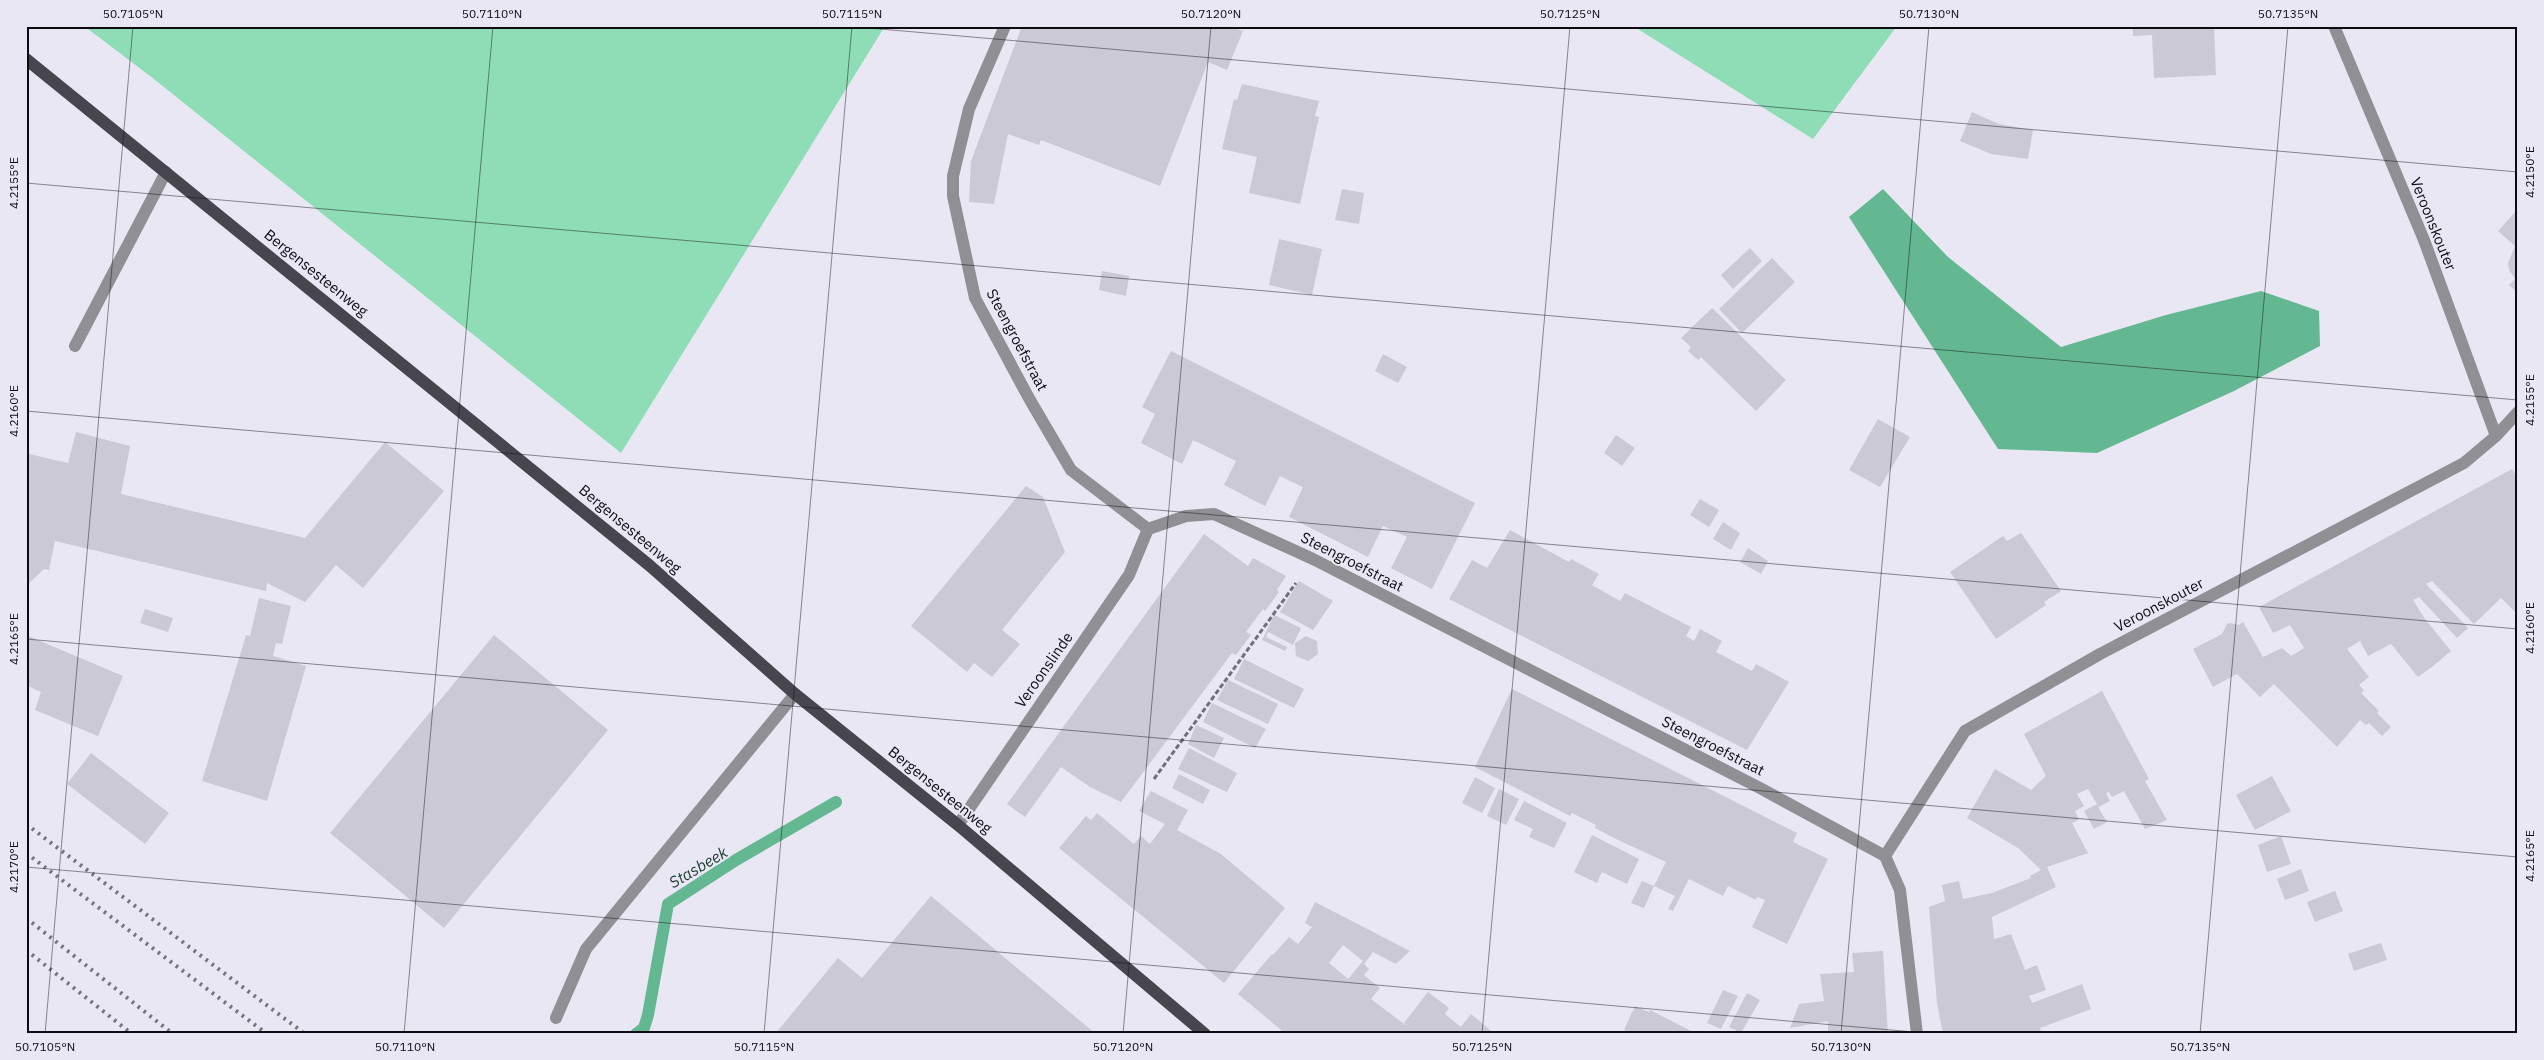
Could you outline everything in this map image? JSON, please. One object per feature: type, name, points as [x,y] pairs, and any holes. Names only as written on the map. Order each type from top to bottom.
[{"type":"main road","name":"Bergensesteenweg","points":[[26,59],[649,565],[795,694],[958,824],[1205,1034]]},
{"type":"street","name":"Steengroefstraat","points":[[1005,26],[969,110],[953,176],[953,196],[974,298],[1071,470],[1148,529],[1186,516],[1214,514],[1313,559],[1758,787],[1885,856]]},
{"type":"street","name":"Veroonskouter","points":[[2334,26],[2424,240],[2496,436]]},
{"type":"street","points":[[75,346],[166,172]]},
{"type":"street","name":"Veroonskouter","points":[[1885,856],[1965,731],[2084,663],[2464,463],[2496,436],[2518,412]]},
{"type":"street","name":"Veroonslinde","points":[[958,824],[1129,575],[1148,529]]},
{"type":"street","points":[[556,1018],[586,949],[795,694]]},
{"type":"street","points":[[1885,856],[1900,890],[1917,1034]]},
{"type":"path","points":[[1154,779],[1313,559]]},
{"type":"shaded area","points":[[84,26],[885,26],[621,453],[154,79]]},
{"type":"shaded area","points":[[1633,26],[1897,26],[1813,139]]},
{"type":"shaded area","points":[[1883,189],[1948,257],[2061,347],[2166,315],[2261,291],[2319,311],[2320,346],[2234,391],[2097,453],[1998,449],[1849,217]]},
{"type":"building","points":[[1022,26],[1229,26],[1243,31],[1227,70],[1208,62],[1160,186],[1041,140],[1039,145],[1008,134],[994,204],[969,202],[971,161]]},
{"type":"building","points":[[2133,26],[2214,26],[2216,75],[2154,78],[2152,35],[2133,36]]},
{"type":"building","points":[[1242,84],[1319,101],[1315,116],[1319,117],[1300,204],[1249,193],[1257,157],[1222,149],[1234,99],[1237,100]]},
{"type":"building","points":[[1972,112],[1999,124],[2033,130],[2028,159],[1991,154],[1960,141]]},
{"type":"building","points":[[1342,189],[1364,193],[1359,224],[1335,220]]},
{"type":"building","points":[[2518,209],[2518,298],[2515,296],[2516,291],[2509,285],[2515,279],[2509,270],[2508,263],[2515,246],[2498,231]]},
{"type":"building","points":[[1279,239],[1322,249],[1312,295],[1269,285]]},
{"type":"building","points":[[1750,248],[1762,261],[1733,289],[1721,275]]},
{"type":"building","points":[[1772,258],[1795,282],[1742,333],[1719,309]]},
{"type":"building","points":[[1102,271],[1129,276],[1126,296],[1099,290]]},
{"type":"building","points":[[1712,308],[1786,380],[1756,411],[1701,357],[1698,360],[1688,351],[1691,347],[1681,338]]},
{"type":"building","points":[[1171,351],[1475,503],[1432,589],[1391,568],[1407,537],[1383,526],[1368,557],[1289,517],[1303,487],[1280,476],[1265,506],[1224,485],[1236,461],[1193,440],[1182,464],[1141,443],[1155,414],[1142,407]]},
{"type":"building","points":[[1383,354],[1407,367],[1398,383],[1375,371]]},
{"type":"building","points":[[1878,419],[1910,437],[1880,487],[1849,470]]},
{"type":"building","points":[[76,432],[130,446],[121,494],[305,538],[385,442],[444,491],[363,588],[336,565],[305,602],[267,583],[266,591],[55,541],[49,570],[44,569],[26,586],[26,459],[29,454],[68,463]]},
{"type":"building","points":[[1616,435],[1635,448],[1622,466],[1604,453]]},
{"type":"building","points":[[2512,469],[2518,479],[2518,615],[2501,598],[2474,624],[2432,581],[2426,584],[2468,628],[2457,638],[2419,597],[2413,600],[2425,619],[2451,651],[2433,666],[2418,677],[2391,644],[2368,656],[2360,641],[2347,649],[2369,677],[2359,685],[2364,690],[2361,693],[2379,711],[2377,713],[2391,727],[2382,736],[2369,723],[2366,725],[2360,720],[2337,747],[2274,684],[2260,697],[2237,674],[2213,687],[2193,649],[2222,634],[2227,624],[2239,625],[2243,622],[2263,657],[2282,648],[2291,656],[2304,648],[2290,625],[2273,633],[2259,607]]},
{"type":"building","points":[[1026,486],[1043,497],[1065,552],[1002,630],[1020,644],[992,677],[974,663],[967,672],[911,626]]},
{"type":"building","points":[[1700,499],[1719,510],[1709,527],[1690,515]]},
{"type":"building","points":[[1723,522],[1740,533],[1731,550],[1713,539]]},
{"type":"building","points":[[1510,530],[1569,562],[1571,559],[1599,574],[1592,585],[1620,601],[1625,593],[1691,627],[1686,636],[1694,641],[1700,629],[1722,641],[1716,652],[1752,671],[1756,664],[1789,682],[1747,750],[1449,599],[1472,560],[1487,568]]},
{"type":"building","points":[[2021,533],[2061,591],[2044,602],[2046,605],[1996,639],[1950,572],[2003,536],[2007,541]]},
{"type":"building","points":[[1204,534],[1248,566],[1253,558],[1286,576],[1277,590],[1279,592],[1265,611],[1263,609],[1246,632],[1251,635],[1236,655],[1232,653],[1121,802],[1090,787],[1061,767],[1025,817],[1007,804]]},
{"type":"building","points":[[1748,548],[1768,561],[1761,574],[1740,562]]},
{"type":"building","points":[[1299,581],[1333,601],[1313,630],[1280,612]]},
{"type":"building","points":[[259,598],[291,606],[282,644],[276,643],[273,656],[306,666],[267,801],[202,781],[246,635],[250,636]]},
{"type":"building","points":[[145,609],[173,618],[168,632],[140,623]]},
{"type":"building","points":[[1274,615],[1301,628],[1293,645],[1268,632],[1266,637],[1287,647],[1285,651],[1262,640]]},
{"type":"building","points":[[26,635],[123,676],[98,736],[35,710],[41,692],[26,685]]},
{"type":"building","points":[[494,635],[608,730],[444,928],[330,833]]},
{"type":"building","points":[[1306,636],[1317,641],[1318,654],[1308,661],[1296,656],[1295,643]]},
{"type":"building","points":[[1244,659],[1304,689],[1294,708],[1234,679]]},
{"type":"building","points":[[1228,680],[1278,704],[1268,724],[1217,700]]},
{"type":"building","points":[[1512,689],[1797,833],[1793,842],[1828,859],[1787,944],[1752,927],[1765,900],[1757,897],[1756,900],[1728,886],[1723,896],[1689,879],[1673,911],[1668,909],[1675,896],[1654,886],[1666,862],[1618,840],[1595,828],[1596,825],[1572,813],[1570,816],[1475,767]]},
{"type":"building","points":[[2102,691],[2149,779],[2145,781],[2167,820],[2145,829],[2124,791],[2112,797],[2109,792],[2106,793],[2110,801],[2098,807],[2107,822],[2094,829],[2084,811],[2097,804],[2088,789],[2077,794],[2084,806],[2075,811],[2079,820],[2072,823],[2088,853],[2047,867],[2056,887],[1992,917],[1994,939],[2011,934],[2025,970],[2037,965],[2046,990],[2029,996],[2032,1003],[2082,984],[2091,1009],[2040,1028],[2042,1034],[1943,1034],[1937,1003],[1929,907],[1945,901],[1942,885],[1959,881],[1963,899],[1992,893],[2031,878],[2030,876],[2041,870],[2018,848],[1967,818],[1995,769],[2031,790],[2046,776],[2024,734]]},
{"type":"building","points":[[1212,703],[1266,729],[1255,748],[1203,722]]},
{"type":"building","points":[[1196,725],[1224,738],[1214,758],[1188,744]]},
{"type":"building","points":[[1189,748],[1237,773],[1227,792],[1178,769]]},
{"type":"building","points":[[91,753],[169,813],[145,844],[67,784]]},
{"type":"building","points":[[1179,774],[1210,790],[1203,804],[1172,788]]},
{"type":"building","points":[[2272,776],[2291,811],[2255,830],[2236,795]]},
{"type":"building","points":[[1475,777],[1495,788],[1482,813],[1462,803]]},
{"type":"building","points":[[1499,789],[1519,799],[1506,825],[1487,816]]},
{"type":"building","points":[[1151,791],[1188,810],[1177,830],[1221,854],[1285,908],[1224,983],[1059,848],[1086,816],[1091,820],[1097,813],[1134,844],[1141,836],[1150,844],[1165,824],[1139,811]]},
{"type":"building","points":[[1524,801],[1567,823],[1554,848],[1529,837],[1533,829],[1514,820]]},
{"type":"building","points":[[1592,835],[1639,859],[1627,884],[1602,872],[1597,883],[1574,872]]},
{"type":"building","points":[[2281,836],[2291,864],[2267,872],[2258,845]]},
{"type":"building","points":[[2301,869],[2309,891],[2285,900],[2277,879]]},
{"type":"building","points":[[1642,881],[1654,886],[1644,908],[1631,903]]},
{"type":"building","points":[[2335,891],[2343,911],[2315,922],[2307,902]]},
{"type":"building","points":[[931,896],[1096,1034],[775,1034],[838,958],[862,978]]},
{"type":"building","points":[[1315,902],[1410,951],[1396,964],[1373,952],[1364,964],[1369,969],[1364,975],[1380,988],[1371,999],[1408,1027],[1404,1023],[1428,992],[1449,1008],[1445,1014],[1461,1027],[1471,1014],[1495,1034],[1286,1034],[1238,994],[1289,937],[1298,944],[1312,927],[1305,923]],"holes":[[[1343,945],[1363,961],[1348,979],[1329,963]]]},
{"type":"building","points":[[2381,943],[2387,960],[2354,971],[2348,954]]},
{"type":"building","points":[[1883,951],[1888,1034],[1828,1034],[1828,1021],[1790,1028],[1799,1004],[1824,1001],[1820,974],[1854,972],[1852,953]]},
{"type":"building","points":[[1723,990],[1738,996],[1721,1029],[1707,1023]]},
{"type":"building","points":[[1747,993],[1760,1000],[1741,1033],[1729,1027]]},
{"type":"building","points":[[1635,1006],[1649,1012],[1650,1010],[1697,1034],[1631,1034],[1624,1030]]},
{"type":"waterway","name":"Stasbeek","points":[[636,1034],[644,1028],[648,1015],[668,904],[736,860],[836,802]]},
{"type":"railway","points":[[26,824],[305,1034]]},
{"type":"railway","points":[[26,853],[267,1034]]},
{"type":"railway","points":[[26,918],[173,1034]]},
{"type":"railway","points":[[26,950],[132,1034]]}]
